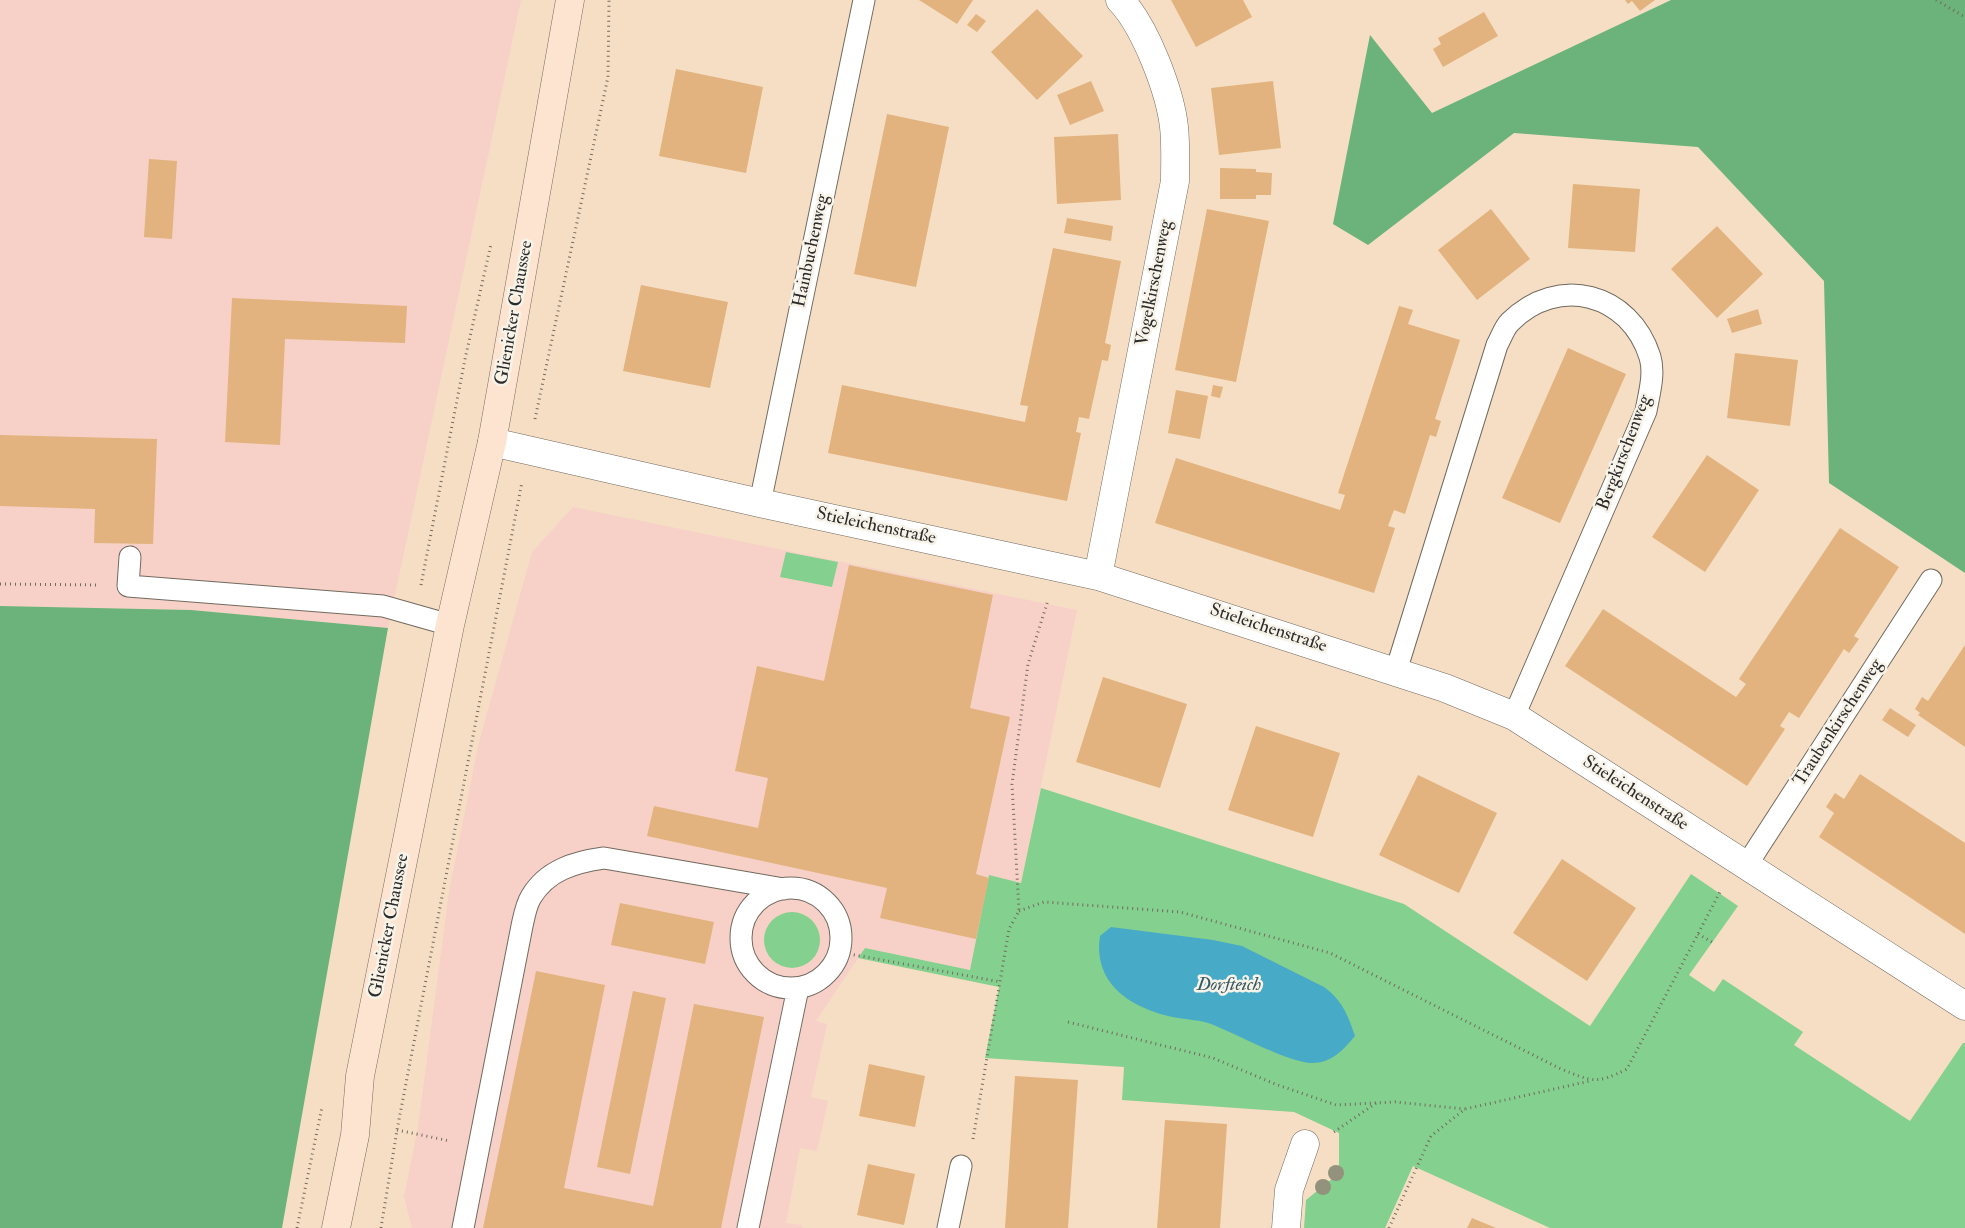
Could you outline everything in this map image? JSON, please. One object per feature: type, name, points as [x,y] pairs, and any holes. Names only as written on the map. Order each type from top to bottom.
[{"type":"main road","name":"Glienicker Chaussee","points":[[336,1228],[354,1135],[360,1076],[450,625],[492,442],[570,0]]},
{"type":"street","name":"Vogelkirschenweg","points":[[1098,576],[1175,181],[1174,126],[1166,91],[1157,64],[1144,37],[1120,0]]},
{"type":"street","name":"Stieleichenstraße","points":[[492,442],[760,503],[1098,576],[1445,688],[1514,716],[1965,1006]]},
{"type":"street","points":[[1286,1228],[1289,1190],[1305,1144]]},
{"type":"lane","name":"Hainbuchenweg","points":[[760,503],[864,0]]},
{"type":"lane","name":"Bergkirschenweg","points":[[1396,671],[1497,346],[1509,323],[1534,303],[1553,296],[1574,294],[1593,297],[1615,310],[1638,332],[1650,359],[1651,384],[1646,411],[1514,716]]},
{"type":"lane","points":[[130,557],[128,586],[383,606],[450,625]]},
{"type":"lane","name":"Traubenkirschenweg","points":[[1742,863],[1931,580]]},
{"type":"lane","points":[[463,1228],[522,926],[531,897],[553,873],[579,861],[604,858],[784,889],[799,889],[812,893],[824,901],[839,925],[841,939],[839,952],[833,966],[824,976],[812,984],[798,988],[783,988],[770,984],[758,976],[748,965],[742,952],[740,938],[743,924],[749,911],[758,900],[771,892],[784,889]]},
{"type":"lane","points":[[748,1228],[798,988]]},
{"type":"lane","points":[[948,1228],[961,1166]]},
{"type":"path","points":[[381,1228],[396,1130],[528,451],[608,78],[609,0]]},
{"type":"path","points":[[1936,0],[1965,17]]},
{"type":"path","points":[[415,615],[465,359],[492,238]]},
{"type":"path","points":[[961,1166],[967,1159],[972,1143],[1009,928],[1019,911],[1012,784],[1028,664],[1058,566]]},
{"type":"path","points":[[0,584],[128,586]]},
{"type":"path","points":[[1068,1022],[1213,1058],[1275,1084],[1336,1105],[1395,1102],[1466,1109],[1591,1081],[1614,1075],[1627,1069],[1698,934],[1742,863]]},
{"type":"path","points":[[1019,911],[1044,902],[1180,912],[1330,953],[1561,1069],[1591,1081]]},
{"type":"path","points":[[1698,934],[1712,942]]},
{"type":"path","points":[[839,952],[1001,982]]},
{"type":"path","points":[[1305,1144],[1337,1130],[1377,1103]]},
{"type":"path","points":[[1388,1228],[1431,1136],[1466,1109]]},
{"type":"path","points":[[396,1130],[479,1148]]},
{"type":"shaded area","points":[[0,0],[521,0],[388,628],[191,610],[0,606]]},
{"type":"shaded area","points":[[573,507],[1077,610],[1021,883],[989,876],[970,970],[865,948],[816,1021],[827,1024],[811,1097],[828,1101],[817,1151],[800,1148],[786,1223],[802,1225],[802,1228],[412,1228],[404,1197],[418,1127],[449,892],[478,746],[532,552]]},
{"type":"green space","points":[[1671,0],[1965,0],[1965,573],[1829,483],[1824,281],[1698,147],[1514,133],[1368,245],[1333,224],[1370,35],[1432,113]]},
{"type":"green space","points":[[786,552],[838,562],[832,587],[780,577]]},
{"type":"green space","points":[[0,606],[191,610],[388,628],[282,1228],[0,1228]]},
{"type":"green space","points":[[1041,788],[1404,904],[1590,1026],[1691,874],[1738,906],[1689,975],[1714,992],[1723,979],[1803,1032],[1794,1045],[1910,1121],[1963,1043],[1965,1043],[1965,1228],[1550,1228],[1413,1166],[1385,1228],[1304,1228],[1306,1200],[1339,1173],[1339,1133],[1294,1112],[1122,1100],[1124,1067],[985,1058],[999,987],[858,958],[865,948],[970,970],[989,875],[1021,883]]},
{"type":"green space","points":[[792,912],[803,914],[812,920],[818,929],[820,940],[818,951],[812,960],[803,966],[792,968],[781,966],[772,960],[766,951],[764,940],[766,929],[772,920],[781,914]]},
{"type":"water","name":"Dorfteich","points":[[1111,927],[1213,940],[1242,946],[1324,987],[1344,1009],[1355,1036],[1341,1051],[1325,1061],[1302,1062],[1278,1054],[1211,1024],[1153,1012],[1116,990],[1108,979],[1102,966],[1099,952],[1100,936]]},
{"type":"building","points":[[919,0],[973,0],[957,24]]},
{"type":"building","points":[[1171,0],[1243,0],[1252,17],[1196,47]]},
{"type":"building","points":[[1625,0],[1655,0],[1640,11],[1632,1],[1628,4]]},
{"type":"building","points":[[1037,9],[1083,56],[1037,100],[991,52]]},
{"type":"building","points":[[1484,12],[1498,36],[1443,67],[1433,49],[1441,44],[1438,38]]},
{"type":"building","points":[[976,14],[986,21],[977,32],[967,25]]},
{"type":"building","points":[[676,69],[763,87],[746,173],[659,156]]},
{"type":"building","points":[[1091,81],[1104,111],[1070,125],[1057,95]]},
{"type":"building","points":[[1273,81],[1281,148],[1219,155],[1211,88]]},
{"type":"building","points":[[887,114],[949,127],[916,287],[854,274]]},
{"type":"building","points":[[1118,134],[1121,200],[1057,204],[1054,137]]},
{"type":"building","points":[[149,159],[177,161],[172,239],[144,237]]},
{"type":"building","points":[[1220,168],[1256,169],[1256,172],[1272,173],[1271,195],[1256,195],[1256,199],[1220,199]]},
{"type":"building","points":[[1573,184],[1640,189],[1635,252],[1568,248]]},
{"type":"building","points":[[1207,209],[1269,221],[1236,382],[1175,370]]},
{"type":"building","points":[[1491,209],[1530,259],[1477,300],[1438,250]]},
{"type":"building","points":[[1067,218],[1113,226],[1111,241],[1064,233]]},
{"type":"building","points":[[1717,226],[1763,274],[1717,318],[1671,269]]},
{"type":"building","points":[[1053,248],[1121,261],[1105,343],[1111,345],[1108,361],[1102,360],[1089,419],[1079,417],[1076,432],[1081,433],[1067,501],[828,453],[842,385],[1025,422],[1028,406],[1020,405]]},
{"type":"building","points":[[641,285],[728,302],[710,388],[623,371]]},
{"type":"building","points":[[232,298],[407,306],[405,343],[285,339],[280,445],[225,442]]},
{"type":"building","points":[[1399,306],[1413,310],[1408,324],[1460,340],[1435,419],[1441,421],[1436,437],[1430,435],[1405,514],[1394,510],[1388,526],[1395,528],[1374,593],[1155,523],[1176,458],[1340,510],[1345,495],[1338,493]]},
{"type":"building","points":[[1758,309],[1762,324],[1732,333],[1727,319]]},
{"type":"building","points":[[1568,348],[1626,374],[1560,523],[1502,498]]},
{"type":"building","points":[[1735,353],[1798,360],[1790,426],[1727,418]]},
{"type":"building","points":[[1213,385],[1223,387],[1220,398],[1211,396]]},
{"type":"building","points":[[1176,390],[1208,396],[1200,439],[1168,433]]},
{"type":"building","points":[[0,435],[157,439],[153,544],[94,543],[95,509],[0,506]]},
{"type":"building","points":[[1707,455],[1759,490],[1705,572],[1652,537]]},
{"type":"building","points":[[1840,528],[1899,567],[1854,636],[1859,639],[1849,653],[1844,649],[1799,718],[1789,712],[1780,726],[1785,729],[1747,786],[1565,666],[1603,609],[1736,697],[1746,684],[1739,679]]},
{"type":"building","points":[[849,565],[993,595],[970,708],[1010,717],[976,874],[989,878],[976,939],[880,918],[887,888],[647,836],[654,806],[758,828],[768,778],[735,771],[757,666],[824,681]]},
{"type":"building","points":[[1965,645],[1965,747],[1918,715],[1920,713],[1915,709],[1922,697],[1928,701]]},
{"type":"building","points":[[1103,677],[1187,704],[1160,788],[1076,762]]},
{"type":"building","points":[[1890,708],[1916,725],[1908,737],[1882,720]]},
{"type":"building","points":[[1256,726],[1340,753],[1313,837],[1228,810]]},
{"type":"building","points":[[1860,774],[1965,843],[1965,934],[1819,837],[1834,813],[1826,807],[1835,793],[1844,799]]},
{"type":"building","points":[[1418,775],[1497,813],[1459,893],[1379,855]]},
{"type":"building","points":[[1562,859],[1636,908],[1587,981],[1513,933]]},
{"type":"building","points":[[620,903],[714,922],[705,964],[611,945]]},
{"type":"building","points":[[536,971],[605,985],[564,1188],[653,1206],[694,1004],[764,1017],[721,1228],[483,1228]]},
{"type":"building","points":[[633,991],[666,998],[630,1174],[597,1167]]},
{"type":"building","points":[[869,1064],[925,1076],[915,1127],[859,1116]]},
{"type":"building","points":[[1015,1076],[1078,1080],[1068,1228],[1005,1228]]},
{"type":"building","points":[[1165,1120],[1227,1124],[1220,1228],[1157,1228]]},
{"type":"building","points":[[868,1164],[915,1174],[904,1225],[857,1215]]},
{"type":"building","points":[[1472,1218],[1496,1228],[1467,1228]]}]
